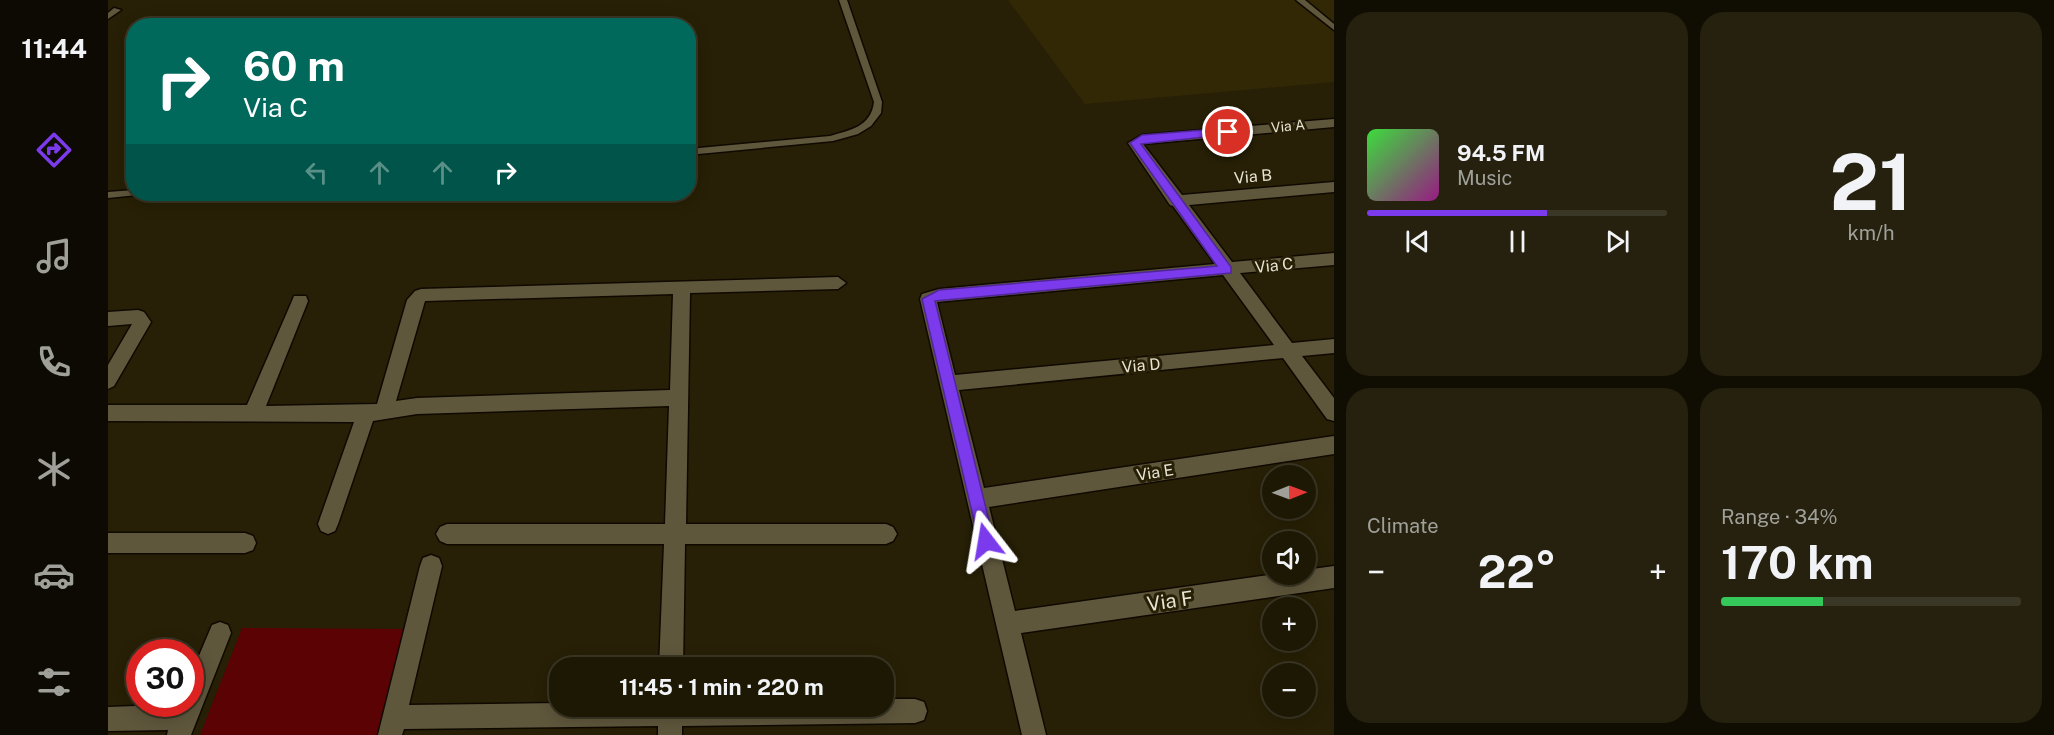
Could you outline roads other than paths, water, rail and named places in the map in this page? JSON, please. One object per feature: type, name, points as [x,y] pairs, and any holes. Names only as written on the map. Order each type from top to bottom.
[{"type":"street","name":"Via A","points":[[1175,201],[1136,146],[1136,141],[1334,123]]},
{"type":"street","name":"Via B","points":[[1175,201],[1334,188]]},
{"type":"street","points":[[1175,201],[1334,413]]},
{"type":"street","name":"Via C","points":[[948,383],[928,299],[939,295],[1334,259]]},
{"type":"street","points":[[328,524],[376,412],[415,300],[421,295],[838,283]]},
{"type":"street","points":[[671,657],[682,286]]},
{"type":"street","points":[[253,414],[300,301]]},
{"type":"street","points":[[108,319],[138,317],[142,322],[108,381]]},
{"type":"street","name":"Via D","points":[[948,383],[1334,346]]},
{"type":"street","points":[[948,383],[1034,735]]},
{"type":"street","points":[[108,413],[376,412],[417,406],[679,398]]},
{"type":"street","name":"Via E","points":[[976,499],[1334,445]]},
{"type":"street","points":[[447,534],[675,536],[886,534]]},
{"type":"street","points":[[108,543],[245,543]]},
{"type":"street","points":[[431,566],[392,726],[915,711]]},
{"type":"street","name":"Via F","points":[[1006,624],[1334,577]]},
{"type":"street","points":[[108,719],[182,727],[220,633]]},
{"type":"lane","points":[[696,151],[830,139],[855,132],[868,124],[877,113],[878,102],[843,0]]},
{"type":"lane","points":[[1300,0],[1334,28]]},
{"type":"lane","points":[[108,17],[117,10]]},
{"type":"lane","points":[[108,195],[126,194]]}]
